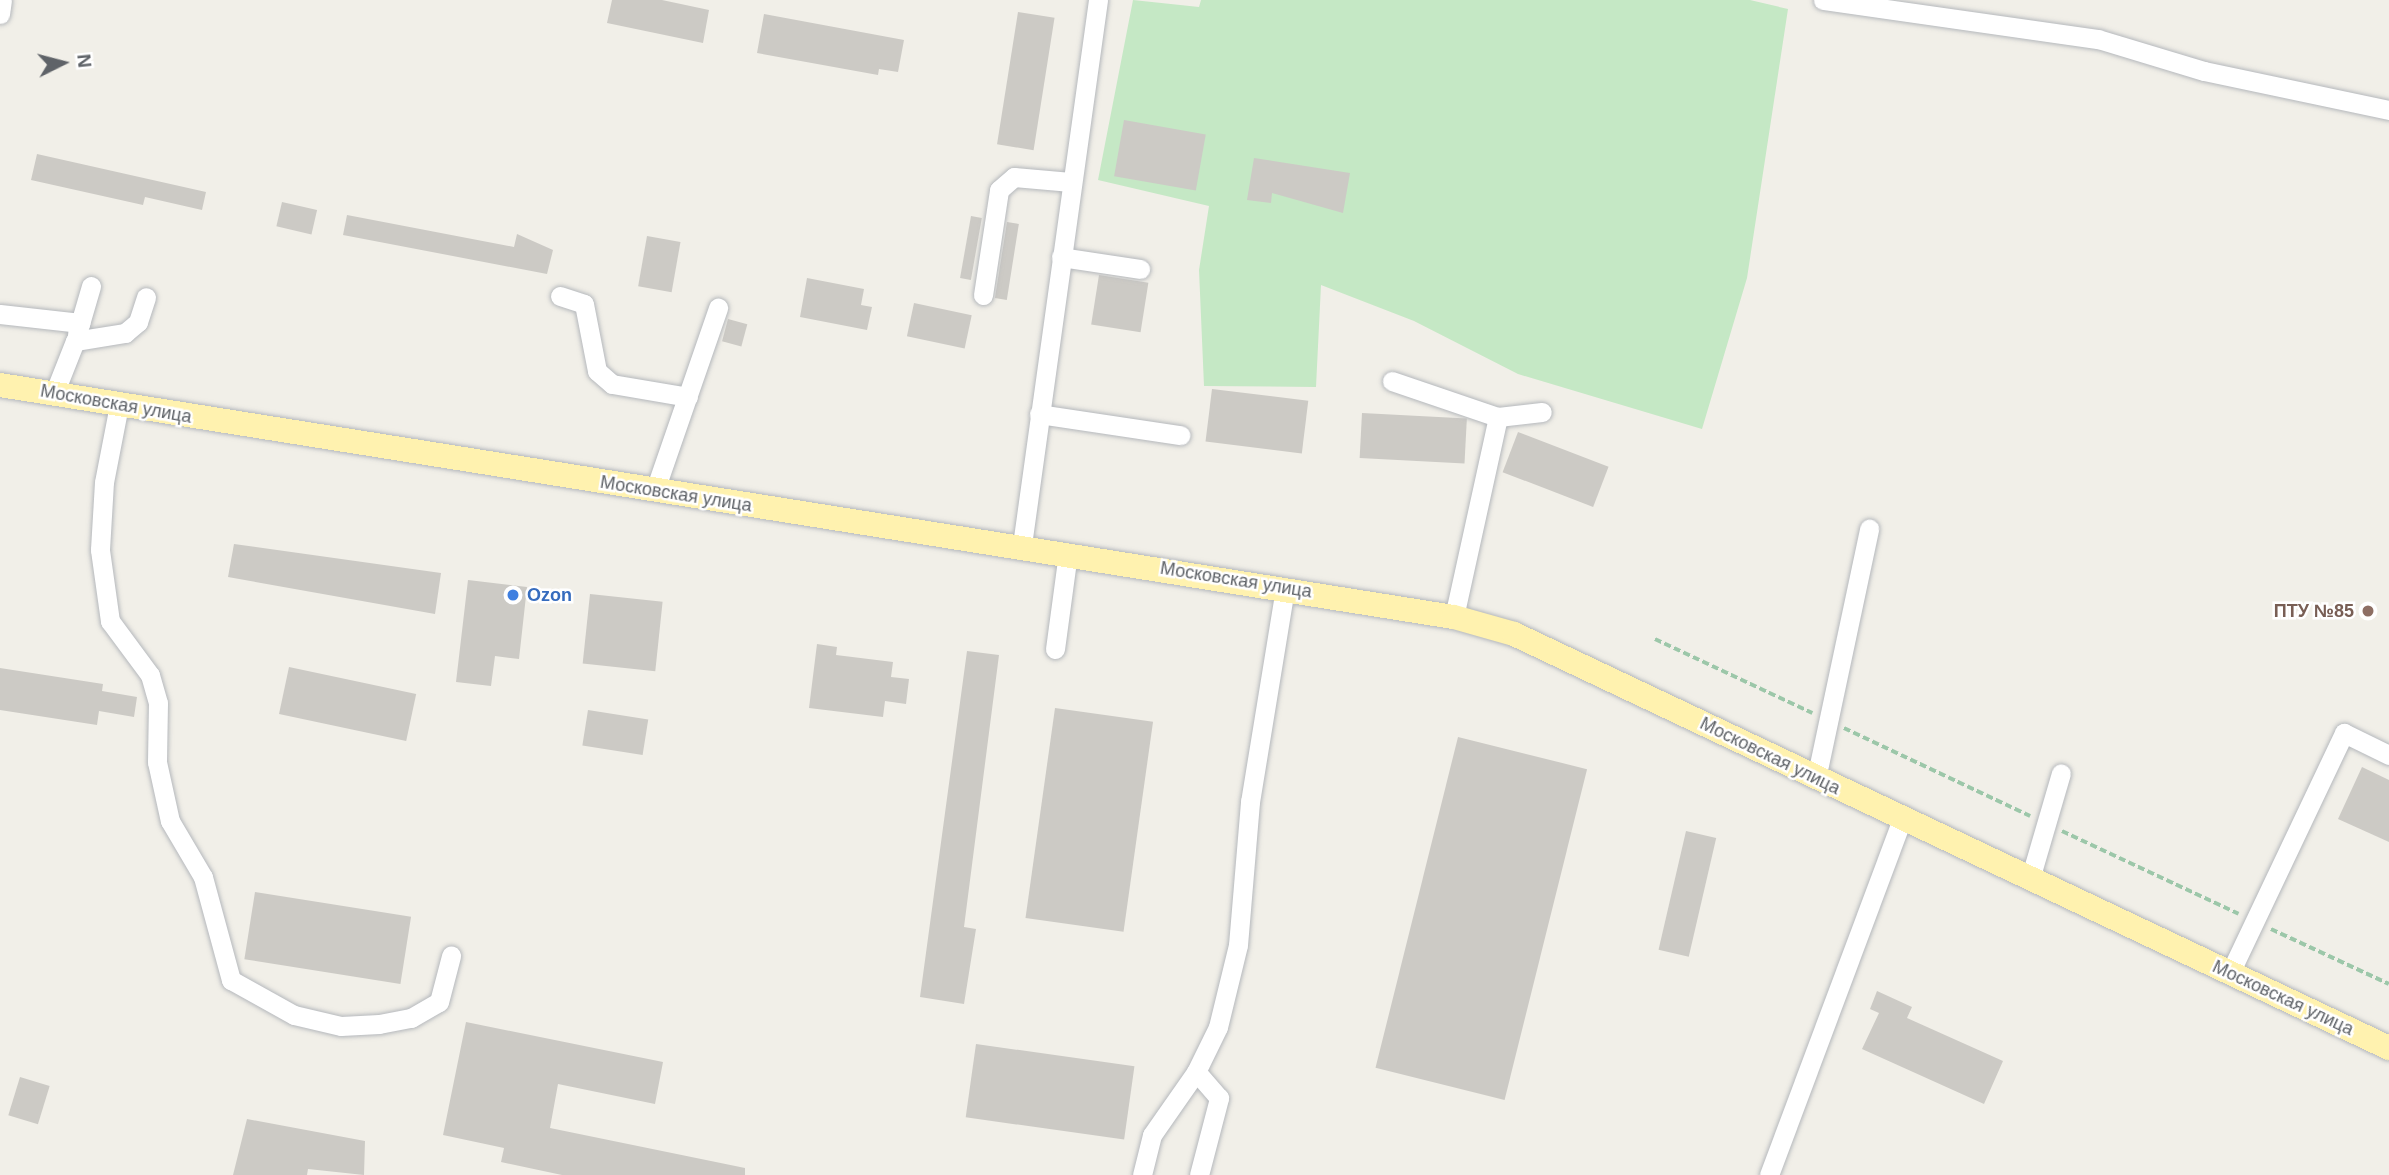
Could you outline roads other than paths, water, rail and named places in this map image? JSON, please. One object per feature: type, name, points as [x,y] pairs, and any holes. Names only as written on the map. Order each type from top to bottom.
[{"type":"main road","name":"Московская улица","points":[[0,384],[656,490],[1021,545],[1454,617],[1514,634],[1902,820],[2389,1048]]},
{"type":"street","points":[[0,14],[2,0]]},
{"type":"street","points":[[1021,545],[1098,0]]},
{"type":"street","points":[[1823,0],[2098,38],[2204,71],[2389,110]]},
{"type":"street","points":[[983,295],[999,190],[1014,177],[1071,182]]},
{"type":"street","points":[[1061,257],[1140,269]]},
{"type":"street","points":[[54,394],[91,286]]},
{"type":"street","points":[[560,296],[584,304],[597,371],[612,384],[688,397]]},
{"type":"street","points":[[0,314],[77,332],[125,332],[138,322],[146,297]]},
{"type":"street","points":[[656,490],[718,308]]},
{"type":"street","points":[[1392,381],[1497,417],[1542,412]]},
{"type":"street","points":[[120,405],[104,482],[100,550],[110,621],[150,675],[158,703],[157,762],[170,821],[203,877],[231,980],[294,1014],[341,1026],[379,1024],[411,1017],[439,1002],[451,956]]},
{"type":"street","points":[[1040,414],[1180,435]]},
{"type":"street","points":[[1454,617],[1497,417]]},
{"type":"street","points":[[1816,779],[1869,529]]},
{"type":"street","points":[[1055,649],[1068,553]]},
{"type":"street","points":[[1142,1175],[1152,1135],[1196,1072],[1218,1027],[1238,945],[1250,802],[1285,588]]},
{"type":"street","points":[[2230,973],[2344,733],[2389,755]]},
{"type":"street","points":[[2030,879],[2050,825],[2061,773]]},
{"type":"street","points":[[1769,1175],[1902,820]]},
{"type":"street","points":[[1196,1072],[1219,1098],[1199,1175]]},
{"type":"place","name":"Ozon","points":[[513,595]]},
{"type":"place","name":"ПТУ №85","points":[[2368,611]]}]
